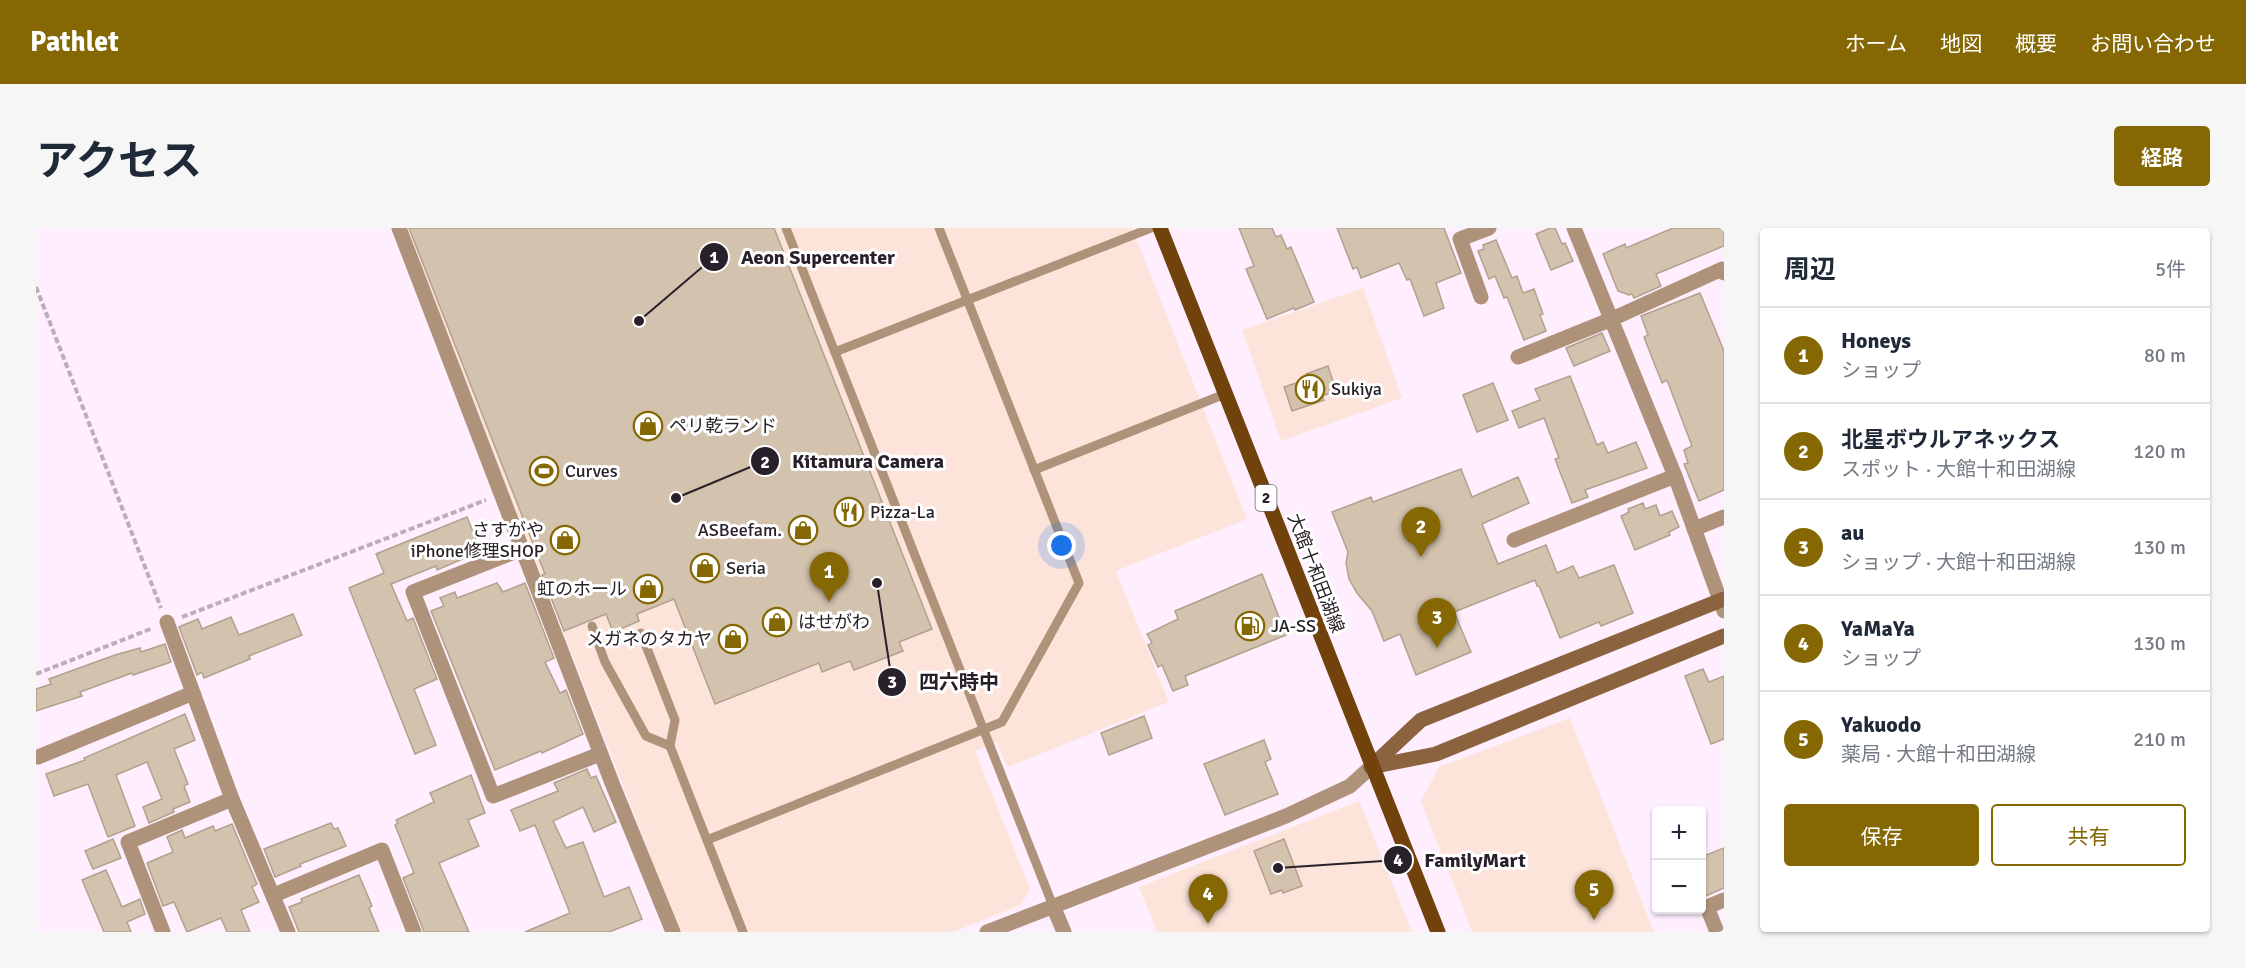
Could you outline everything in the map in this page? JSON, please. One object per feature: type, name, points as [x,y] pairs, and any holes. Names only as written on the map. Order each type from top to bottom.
[{"type":"main road","name":"大館十和田湖線","points":[[1160,228],[1438,932]]},
{"type":"street","points":[[399,228],[668,930]]},
{"type":"street","points":[[1480,297],[1460,239],[1489,228]]},
{"type":"street","points":[[987,932],[1286,816],[1350,786],[1421,720],[1722,604],[1675,476],[1574,228]]},
{"type":"street","points":[[1518,357],[1612,319],[1722,269],[1724,273]]},
{"type":"street","points":[[1514,540],[1675,476]]},
{"type":"street","points":[[1694,529],[1724,517]]},
{"type":"street","points":[[522,549],[413,592],[493,796],[600,754]]},
{"type":"street","points":[[167,622],[232,799],[288,932]]},
{"type":"street","points":[[1371,767],[1436,754],[1724,636]]},
{"type":"street","points":[[38,757],[193,693]]},
{"type":"street","points":[[163,932],[128,842],[232,799]]},
{"type":"street","points":[[274,895],[382,850],[414,932]]},
{"type":"street","points":[[1716,932],[1707,907],[1724,900]]},
{"type":"street","points":[[1053,906],[1064,932]]},
{"type":"lane","points":[[786,228],[1053,906]]},
{"type":"lane","points":[[707,840],[1002,722],[1079,583],[939,228]]},
{"type":"lane","points":[[835,352],[1151,228]]},
{"type":"lane","points":[[1034,470],[1225,394]]},
{"type":"lane","points":[[592,626],[605,662],[646,736],[670,746]]},
{"type":"lane","points":[[641,633],[675,720],[670,746],[743,932]]},
{"type":"path","points":[[36,287],[167,622]]},
{"type":"path","points":[[36,674],[501,495]]},
{"type":"shaded area","points":[[406,228],[1132,228],[1247,519],[1116,571],[1169,702],[1007,767],[997,742],[975,751],[1030,889],[1021,905],[953,932],[680,932]]},
{"type":"shaded area","points":[[1363,288],[1402,398],[1281,441],[1242,330]]},
{"type":"shaded area","points":[[1570,718],[1654,932],[1472,932],[1421,801],[1439,767]]},
{"type":"shaded area","points":[[1359,801],[1412,932],[1157,932],[1139,887]]},
{"type":"building","points":[[409,228],[774,228],[932,629],[899,642],[903,651],[854,670],[850,661],[822,672],[819,663],[715,704],[674,599],[637,614],[639,621],[613,632],[606,614],[564,631],[542,575],[545,574]]},
{"type":"building","points":[[1239,228],[1272,228],[1276,237],[1281,235],[1287,249],[1291,247],[1314,302],[1267,319],[1246,269],[1254,266]]},
{"type":"building","points":[[1337,228],[1444,228],[1461,273],[1436,283],[1444,308],[1424,316],[1410,279],[1407,280],[1399,263],[1361,278],[1357,267],[1353,269]]},
{"type":"building","points":[[1555,228],[1573,261],[1551,270],[1536,234]]},
{"type":"building","points":[[1673,228],[1724,228],[1724,246],[1656,274],[1661,286],[1634,298],[1632,294],[1618,291],[1603,254],[1625,244],[1626,248]]},
{"type":"building","points":[[1496,240],[1512,278],[1517,276],[1523,293],[1534,289],[1543,314],[1540,315],[1546,331],[1524,340],[1507,297],[1504,298],[1495,276],[1489,279],[1478,251],[1484,249],[1483,245]]},
{"type":"building","points":[[1700,293],[1724,351],[1724,490],[1699,501],[1684,464],[1688,463],[1684,450],[1692,446],[1667,380],[1662,383],[1644,337],[1648,335],[1641,316]]},
{"type":"building","points":[[1602,333],[1610,351],[1574,366],[1566,348]]},
{"type":"building","name":"Sukiya","points":[[1328,366],[1336,391],[1322,396],[1324,400],[1292,411],[1284,387],[1308,379],[1306,374]]},
{"type":"building","points":[[1570,376],[1597,445],[1603,442],[1608,453],[1636,442],[1647,468],[1585,490],[1588,497],[1572,503],[1555,459],[1559,458],[1544,418],[1519,428],[1512,411],[1540,400],[1535,389]]},
{"type":"building","points":[[1493,383],[1508,420],[1477,432],[1463,395]]},
{"type":"building","points":[[1461,469],[1472,497],[1518,477],[1529,503],[1482,524],[1498,564],[1546,545],[1557,573],[1573,566],[1579,578],[1614,565],[1633,613],[1601,626],[1599,622],[1560,638],[1535,580],[1454,612],[1471,652],[1416,675],[1400,634],[1384,641],[1372,611],[1349,579],[1346,563],[1348,552],[1332,512],[1371,497],[1373,502]]},
{"type":"building","points":[[1643,503],[1645,509],[1656,505],[1660,516],[1672,511],[1679,527],[1669,532],[1670,535],[1635,550],[1621,516],[1629,512],[1628,509]]},
{"type":"building","points":[[467,517],[481,551],[437,570],[436,566],[391,584],[407,621],[413,618],[437,679],[414,689],[436,745],[415,754],[349,588],[384,573],[376,554]]},
{"type":"building","points":[[1262,574],[1286,635],[1185,676],[1188,685],[1173,691],[1162,665],[1158,667],[1148,645],[1152,643],[1147,634],[1178,619],[1175,611]]},
{"type":"building","points":[[497,583],[503,592],[525,583],[554,658],[545,662],[560,693],[566,690],[583,734],[542,753],[541,751],[495,770],[431,611],[444,606],[440,598],[455,592],[457,598]]},
{"type":"building","points":[[293,614],[302,635],[249,656],[250,659],[204,678],[202,672],[197,675],[179,627],[198,619],[202,629],[231,617],[239,635]]},
{"type":"building","points":[[165,644],[171,662],[133,675],[132,673],[80,692],[82,696],[36,711],[36,689],[51,684],[49,679],[115,655],[140,648],[141,652]]},
{"type":"building","points":[[1703,669],[1709,682],[1724,676],[1724,739],[1711,744],[1685,676]]},
{"type":"building","points":[[185,714],[195,740],[174,749],[188,784],[184,786],[190,802],[149,823],[143,807],[162,799],[147,762],[116,775],[135,826],[108,837],[88,784],[54,796],[46,774],[85,760],[84,758]]},
{"type":"building","points":[[1144,716],[1152,738],[1109,755],[1101,733]]},
{"type":"building","points":[[1264,740],[1271,759],[1265,762],[1278,794],[1225,815],[1204,764]]},
{"type":"building","points":[[587,769],[591,778],[596,776],[616,822],[594,832],[583,807],[553,821],[566,848],[583,842],[604,897],[629,887],[642,919],[609,932],[525,932],[570,913],[535,825],[520,831],[511,810],[558,791],[554,783]]},
{"type":"building","points":[[471,775],[485,813],[468,820],[479,846],[439,863],[469,932],[424,932],[403,878],[414,873],[395,825],[398,823],[396,820],[434,802],[430,793]]},
{"type":"building","points":[[331,823],[334,829],[338,828],[346,846],[300,864],[301,866],[275,877],[264,849]]},
{"type":"building","points":[[232,824],[257,884],[252,887],[259,902],[241,910],[250,932],[227,932],[221,918],[187,932],[174,902],[163,906],[147,863],[173,852],[167,837],[182,830],[185,838],[213,826],[215,831]]},
{"type":"building","points":[[113,839],[121,858],[93,869],[85,851]]},
{"type":"building","points":[[1284,839],[1302,886],[1283,893],[1282,890],[1271,894],[1254,851]]},
{"type":"building","points":[[1724,848],[1724,888],[1706,896],[1706,860],[1706,855]]},
{"type":"building","points":[[106,870],[122,907],[140,899],[145,914],[127,922],[131,932],[104,932],[82,880]]},
{"type":"building","points":[[359,875],[372,906],[369,908],[379,932],[299,932],[289,907],[302,902],[301,899]]},
{"type":"place","name":"Aeon Supercenter","points":[[639,321]]},
{"type":"place","name":"Sukiya","points":[[1310,389]]},
{"type":"place","name":"ペリ乾ランド","points":[[648,426]]},
{"type":"place","name":"Curves","points":[[544,471]]},
{"type":"place","name":"Kitamura Camera","points":[[676,498]]},
{"type":"place","name":"Pizza-La","points":[[849,512]]},
{"type":"place","name":"ASBeefam.","points":[[803,530]]},
{"type":"place","name":"さすがや iPhone修理SHOP","points":[[565,540]]},
{"type":"place","name":"北星ボウルアネックス","points":[[1421,557]]},
{"type":"place","name":"Seria","points":[[705,568]]},
{"type":"place","name":"四六時中","points":[[877,583]]},
{"type":"place","name":"虹のホール","points":[[648,589]]},
{"type":"place","name":"Honeys","points":[[829,602]]},
{"type":"place","name":"はせがわ","points":[[777,622]]},
{"type":"place","name":"JA-SS","points":[[1250,626]]},
{"type":"place","name":"メガネのタカヤ","points":[[733,639]]},
{"type":"place","name":"au","points":[[1437,648]]},
{"type":"place","name":"FamilyMart","points":[[1278,868]]},
{"type":"place","name":"Yakuodo","points":[[1594,920]]},
{"type":"place","name":"YaMaYa","points":[[1208,924]]}]
